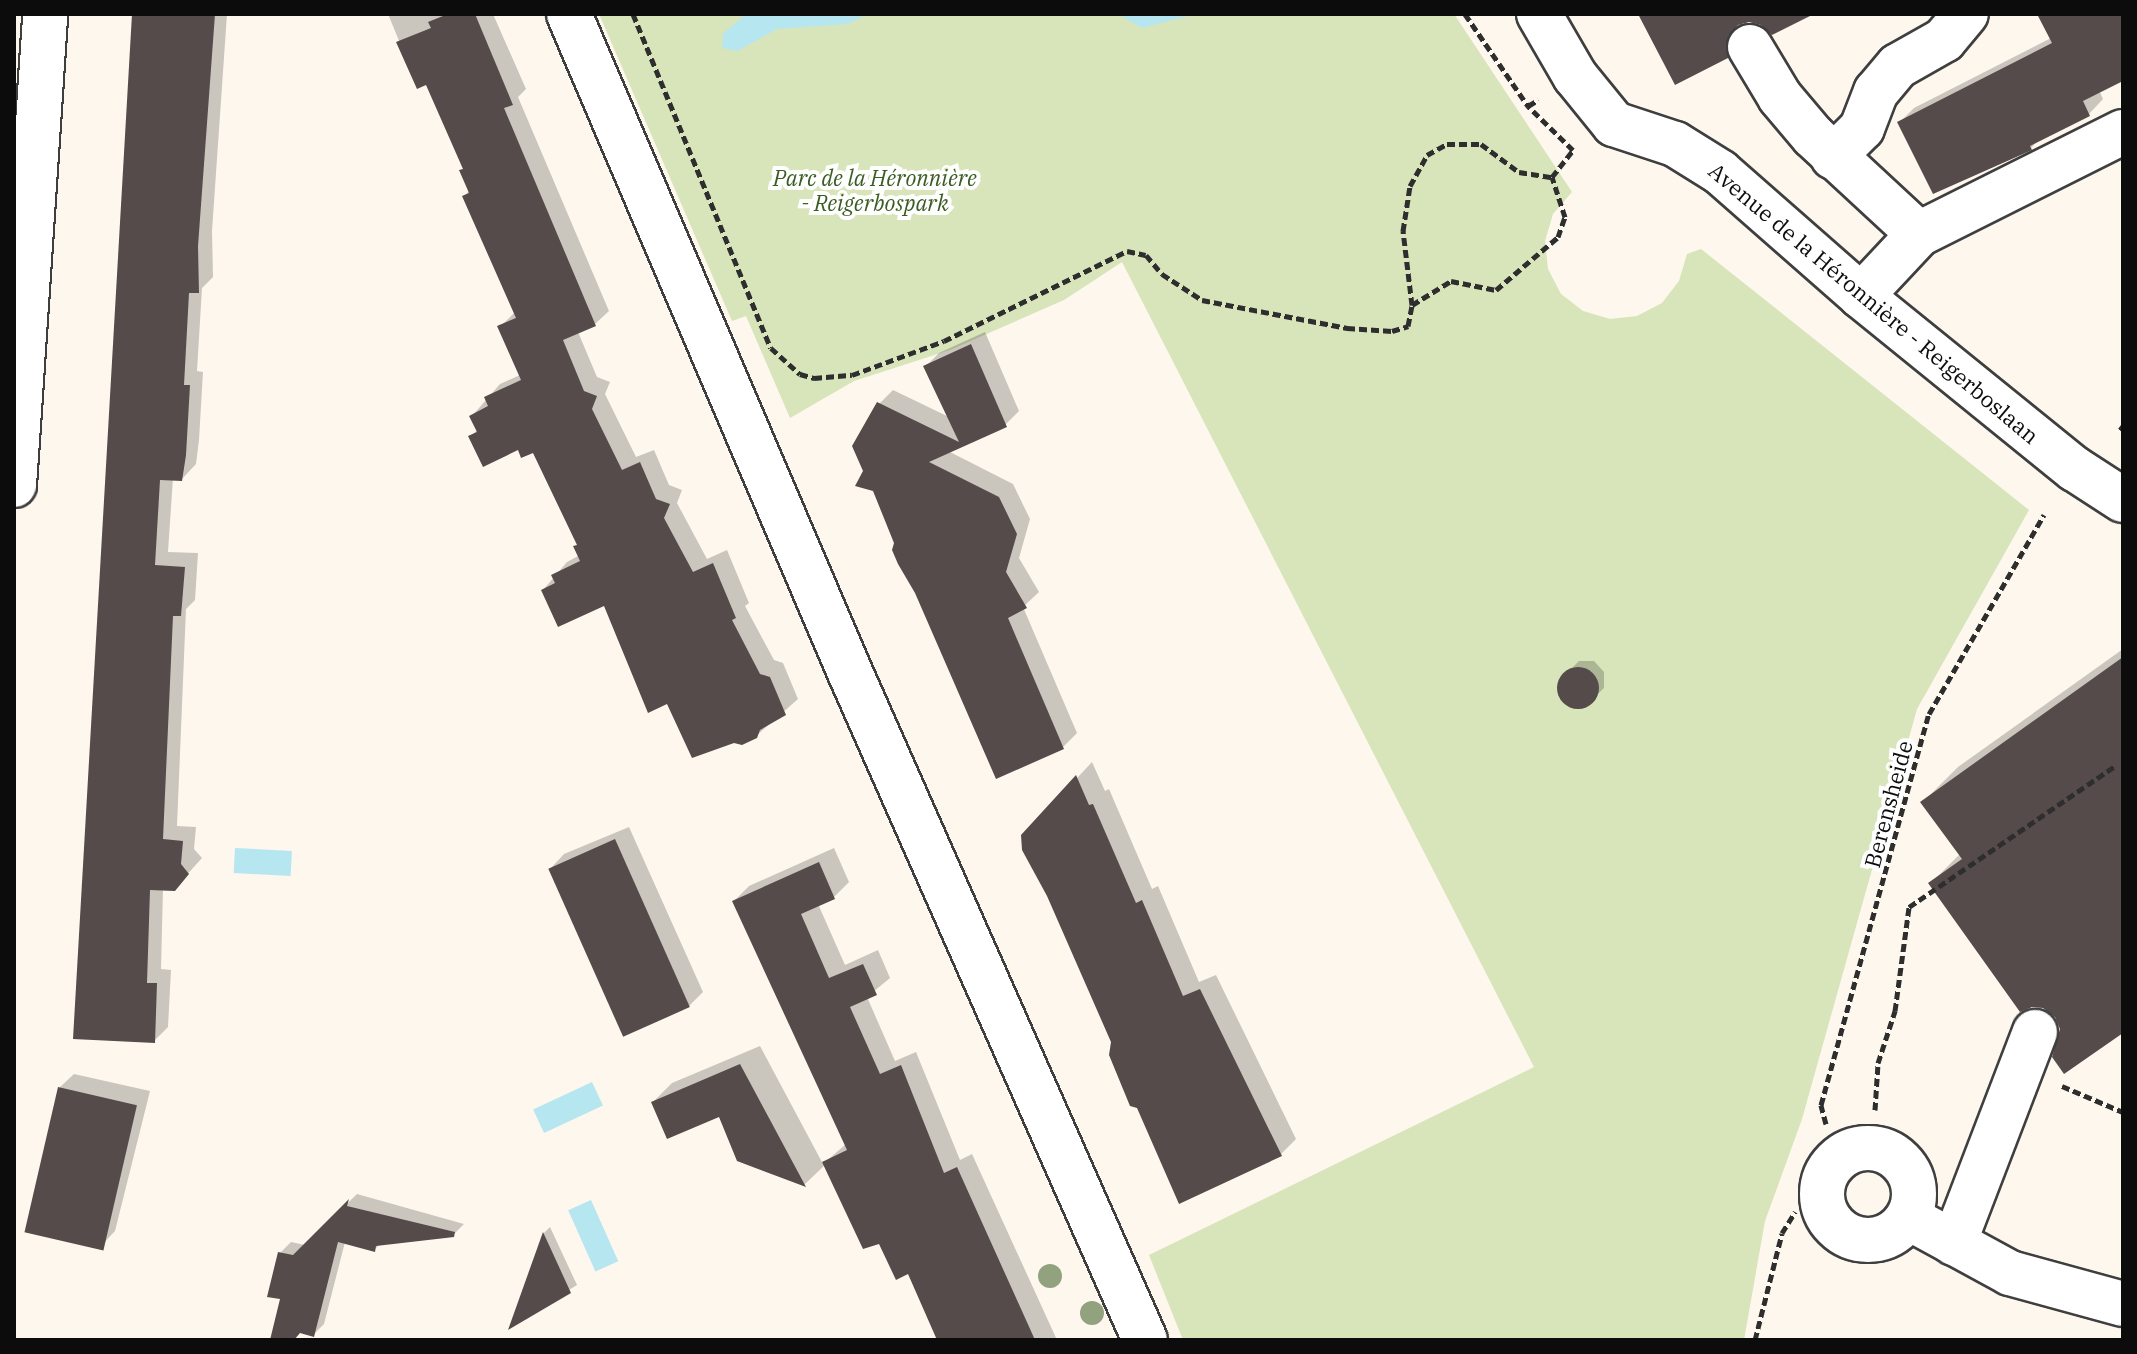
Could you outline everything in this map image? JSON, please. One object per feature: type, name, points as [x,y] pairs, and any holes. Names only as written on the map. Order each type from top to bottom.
[{"type":"street","points":[[14,485],[25,167],[45,14]]},
{"type":"street","points":[[569,14],[849,670],[1145,1340]]},
{"type":"street","name":"Avenue de la Héronnière - Reigerboslaan","points":[[1539,14],[1575,76],[1614,124],[1675,144],[1720,172],[1861,296],[2075,469],[2123,500]]},
{"type":"street","points":[[1833,157],[1862,128],[1876,92],[1898,66],[1944,40],[1966,14]]},
{"type":"street","points":[[1750,47],[1780,97],[1833,157],[1919,234]]},
{"type":"street","points":[[1861,296],[1919,234],[2123,132]]},
{"type":"street","points":[[1954,1243],[2027,1051]]},
{"type":"street","points":[[1909,1218],[2010,1273],[2123,1304]]},
{"type":"path","points":[[633,14],[771,348],[800,374],[814,378],[852,375],[931,346],[1127,251],[1146,255],[1162,274],[1202,300],[1347,328],[1392,331],[1408,326],[1412,305],[1403,231],[1410,186],[1427,155],[1447,144],[1481,144],[1519,172],[1552,177]]},
{"type":"path","points":[[1465,14],[1528,106]]},
{"type":"path","points":[[1552,177],[1573,150]]},
{"type":"path","points":[[1412,305],[1451,281],[1496,290],[1558,237],[1565,217],[1552,177]]},
{"type":"path","name":"Berensheide","points":[[1826,1124],[1821,1105],[1929,714],[2044,515]]},
{"type":"path","points":[[1875,1110],[1878,1063],[1895,1011],[1909,907],[2116,765]]},
{"type":"path","points":[[2027,1051],[2123,1112]]},
{"type":"path","points":[[1755,1340],[1782,1233],[1795,1212]]},
{"type":"green space","name":"Parc de la Héronnière - Reigerbospark","points":[[599,14],[1454,14],[1572,192],[1553,214],[1545,241],[1548,269],[1561,294],[1583,311],[1610,319],[1637,316],[1662,303],[1679,281],[1687,254],[1701,249],[2029,510],[1917,709],[1802,1119],[1765,1221],[1744,1340],[1183,1340],[1149,1255],[1534,1067],[1122,262],[1064,300],[950,350],[854,381],[790,418],[746,316],[732,321]]},
{"type":"water","points":[[746,14],[868,14],[848,24],[777,29],[737,51],[722,48],[723,34]]},
{"type":"water","points":[[1118,14],[1196,14],[1142,28]]},
{"type":"water","points":[[235,848],[292,851],[291,876],[234,873]]},
{"type":"water","points":[[592,1082],[603,1106],[544,1133],[533,1109]]},
{"type":"water","points":[[591,1200],[618,1261],[595,1271],[568,1210]]},
{"type":"building","points":[[132,14],[215,14],[198,246],[199,293],[189,293],[184,385],[190,385],[186,455],[182,481],[160,480],[155,565],[185,567],[181,616],[173,616],[163,839],[183,841],[181,864],[189,874],[175,891],[150,890],[147,983],[157,983],[155,1043],[73,1039]]},
{"type":"building","points":[[448,14],[475,14],[513,105],[504,108],[596,326],[563,340],[584,391],[597,396],[592,409],[622,470],[640,462],[656,499],[670,504],[664,518],[693,572],[713,563],[736,618],[732,620],[760,674],[770,677],[786,715],[760,730],[757,738],[742,745],[734,743],[692,758],[667,704],[648,713],[604,606],[558,627],[541,590],[555,583],[551,575],[580,561],[573,546],[577,545],[533,453],[521,458],[518,450],[483,467],[468,436],[477,432],[469,416],[488,406],[484,397],[521,380],[497,326],[516,318],[462,196],[469,193],[459,170],[463,169],[426,85],[417,89],[396,42],[431,28],[428,22]]},
{"type":"building","points":[[1638,14],[1814,14],[1772,35],[1761,25],[1749,22],[1738,25],[1728,36],[1728,58],[1675,85]]},
{"type":"building","points":[[2037,14],[2123,14],[2123,81],[2083,101],[2090,116],[2030,146],[2032,150],[1933,194],[1897,122],[2052,43]]},
{"type":"building","points":[[971,344],[1007,427],[929,462],[999,497],[1017,534],[1006,572],[1027,608],[1008,618],[1064,749],[996,779],[915,593],[892,550],[894,543],[873,491],[855,486],[863,471],[852,446],[877,402],[959,442],[923,366]]},
{"type":"building","points":[[2123,657],[2123,1033],[2064,1074],[2052,1057],[2060,1029],[2055,1017],[2043,1008],[2032,1007],[2020,1012],[1928,883],[1962,859],[1920,802]]},
{"type":"building","points":[[1578,667],[1593,673],[1599,688],[1593,703],[1578,709],[1563,703],[1557,688],[1563,673]]},
{"type":"building","points":[[1076,775],[1089,805],[1093,804],[1136,903],[1142,900],[1183,996],[1200,989],[1282,1156],[1179,1204],[1137,1108],[1130,1106],[1109,1055],[1111,1042],[1047,896],[1022,850],[1021,835]]},
{"type":"building","points":[[615,839],[690,1007],[623,1037],[548,869]]},
{"type":"building","points":[[819,862],[835,899],[801,914],[829,978],[863,964],[877,995],[850,1007],[880,1074],[901,1065],[944,1173],[957,1167],[1035,1340],[937,1340],[908,1274],[896,1280],[879,1244],[863,1249],[822,1162],[847,1150],[732,901]]},
{"type":"building","points":[[740,1064],[806,1187],[737,1161],[719,1117],[667,1139],[651,1102]]},
{"type":"building","points":[[58,1087],[137,1105],[103,1250],[24,1232]]},
{"type":"building","points":[[349,1199],[347,1206],[455,1232],[454,1237],[376,1246],[375,1252],[338,1242],[314,1337],[300,1333],[294,1340],[270,1340],[280,1299],[267,1297],[278,1252],[293,1255]]},
{"type":"building","points":[[543,1232],[571,1293],[508,1330]]}]
